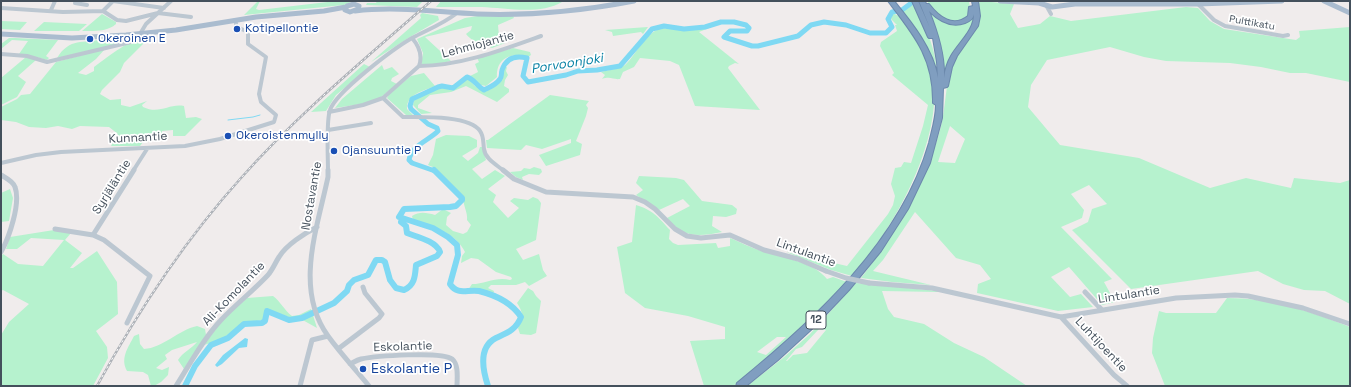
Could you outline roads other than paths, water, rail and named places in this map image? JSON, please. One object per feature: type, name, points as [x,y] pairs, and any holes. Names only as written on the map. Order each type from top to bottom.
[{"type":"highway","points":[[924,2],[938,17],[945,21],[958,23],[966,21],[971,17],[971,1]]},
{"type":"highway","points":[[935,129],[951,61],[976,23],[975,1]]},
{"type":"highway","points":[[892,2],[921,41],[932,67],[937,94],[935,129]]},
{"type":"highway","name":"12","points":[[740,386],[770,362],[809,327],[842,292],[881,244],[919,173],[935,129],[942,88],[942,71],[937,42],[924,2]]},
{"type":"highway","name":"12","points":[[916,3],[933,41],[938,63],[939,89],[935,129]]},
{"type":"main road","points":[[1,34],[77,38],[139,34],[235,20],[346,9],[357,5],[374,9],[498,14],[544,13],[600,7],[634,1]]},
{"type":"main road","points":[[1000,1],[1045,4],[1198,4],[1282,1]]},
{"type":"main road","points":[[1021,1],[1040,1]]},
{"type":"main road","points":[[1230,3],[1258,1]]},
{"type":"main road","points":[[1324,1],[1350,12]]},
{"type":"main road","points":[[1330,1],[1350,12]]},
{"type":"street","points":[[51,10],[55,1]]},
{"type":"street","points":[[103,11],[113,1],[164,8]]},
{"type":"street","points":[[1,54],[27,56],[47,62],[132,42],[137,39],[144,26],[171,1]]},
{"type":"street","points":[[75,3],[87,5],[81,11]]},
{"type":"street","points":[[1045,4],[1051,15],[1053,14],[1054,4]]},
{"type":"street","name":"Pulttikatu","points":[[1198,4],[1214,20],[1225,26],[1283,36],[1288,35]]},
{"type":"street","points":[[1,8],[51,10],[63,12],[103,11],[117,20],[126,21],[158,13],[191,17]]},
{"type":"street","points":[[433,12],[444,14],[446,19]]},
{"type":"street","name":"Nostavantie","points":[[440,23],[455,13]]},
{"type":"street","name":"Nostavantie","points":[[369,386],[328,336],[312,300],[310,277],[311,257],[328,177],[329,112],[333,102],[343,91],[396,48],[455,13]]},
{"type":"street","name":"Kunnantie","points":[[1,163],[46,153],[200,144],[224,139],[274,122],[276,115],[261,102],[259,94],[266,57],[248,44],[248,32],[236,27],[235,20]]},
{"type":"street","name":"Lehmiojantie","points":[[419,66],[436,66],[500,51],[541,36]]},
{"type":"street","points":[[329,112],[363,105],[383,98],[419,66],[421,61],[421,52],[412,38]]},
{"type":"street","name":"Lintulantie","points":[[383,98],[403,116],[439,116],[471,124],[480,130],[483,138],[484,150],[490,160],[514,178],[546,192],[633,197],[655,209],[675,230],[687,236],[700,238],[730,235],[764,250],[798,259],[846,278],[869,283],[932,288],[1061,317],[1176,298],[1235,295],[1248,296],[1303,308],[1350,324]]},
{"type":"street","points":[[328,130],[371,123]]},
{"type":"street","name":"Syrjäläntie","points":[[93,236],[147,148]]},
{"type":"street","points":[[1,175],[6,177],[15,187],[17,197],[10,230],[5,247],[1,252]]},
{"type":"street","name":"Ali-Komolantie","points":[[176,386],[198,351],[221,320],[259,285],[273,269],[279,256],[284,251],[303,234],[317,227]]},
{"type":"street","points":[[55,229],[93,236],[104,240],[150,276],[127,323]]},
{"type":"street","points":[[338,349],[379,318],[382,314],[364,293],[363,287]]},
{"type":"street","points":[[1085,292],[1102,310]]},
{"type":"street","name":"Luhtijoentie","points":[[1061,317],[1114,375],[1127,386]]},
{"type":"street","points":[[300,386],[312,340],[328,336]]},
{"type":"street","name":"Eskolantie","points":[[350,364],[362,358],[430,355],[448,357],[453,360],[455,364],[457,386]]},
{"type":"water","points":[[245,338],[248,339],[247,347],[239,348],[222,364],[217,367],[215,365],[223,355]]},
{"type":"waterway","name":"Porvoonjoki","points":[[435,171],[412,163],[409,160],[413,151],[438,131],[437,128],[428,124],[411,109],[410,106],[412,99],[438,87],[442,86],[453,88],[467,77],[472,79],[484,90],[493,86],[498,81],[501,77],[504,66],[512,58],[527,58],[523,76],[528,82],[566,75],[578,71],[597,70],[620,66],[652,29],[664,26],[684,29],[705,27],[721,22],[734,22],[746,25],[749,28],[747,31],[730,31],[724,37],[752,46],[758,46],[798,36],[811,25],[824,22],[846,25],[870,33],[886,33],[892,27],[888,19],[892,12],[902,10],[914,1]]},
{"type":"waterway","points":[[228,120],[260,115]]},
{"type":"waterway","name":"Porvoonjoki","points":[[435,171],[462,198],[462,200],[456,206],[450,207],[404,209],[399,217],[433,228],[448,237],[457,245],[458,255],[450,284],[453,288],[460,291],[479,291],[497,297],[513,308],[521,317],[514,328],[490,342],[486,347],[483,360],[488,386]]},
{"type":"waterway","points":[[185,386],[195,366],[211,345],[228,338],[244,324],[262,323],[265,321],[267,311],[289,320],[302,318],[334,303],[347,291],[349,285],[354,280],[368,275],[376,260],[382,260],[385,262],[390,280],[396,288],[404,290],[408,288],[414,280],[416,265],[437,256],[440,252],[438,248],[430,242],[407,233],[406,226],[401,222],[402,219]]},
{"type":"railway","points":[[97,386],[129,331],[163,278],[220,202],[263,154],[309,108],[431,1]]},
{"type":"place","name":"Kotipellontie","points":[[237,29]]},
{"type":"place","name":"Okeroinen E","points":[[90,39]]},
{"type":"place","name":"Okeroistenmylly","points":[[228,136]]},
{"type":"place","name":"Ojansuuntie P","points":[[334,151]]},
{"type":"place","name":"Eskolantie P","points":[[363,369]]}]
